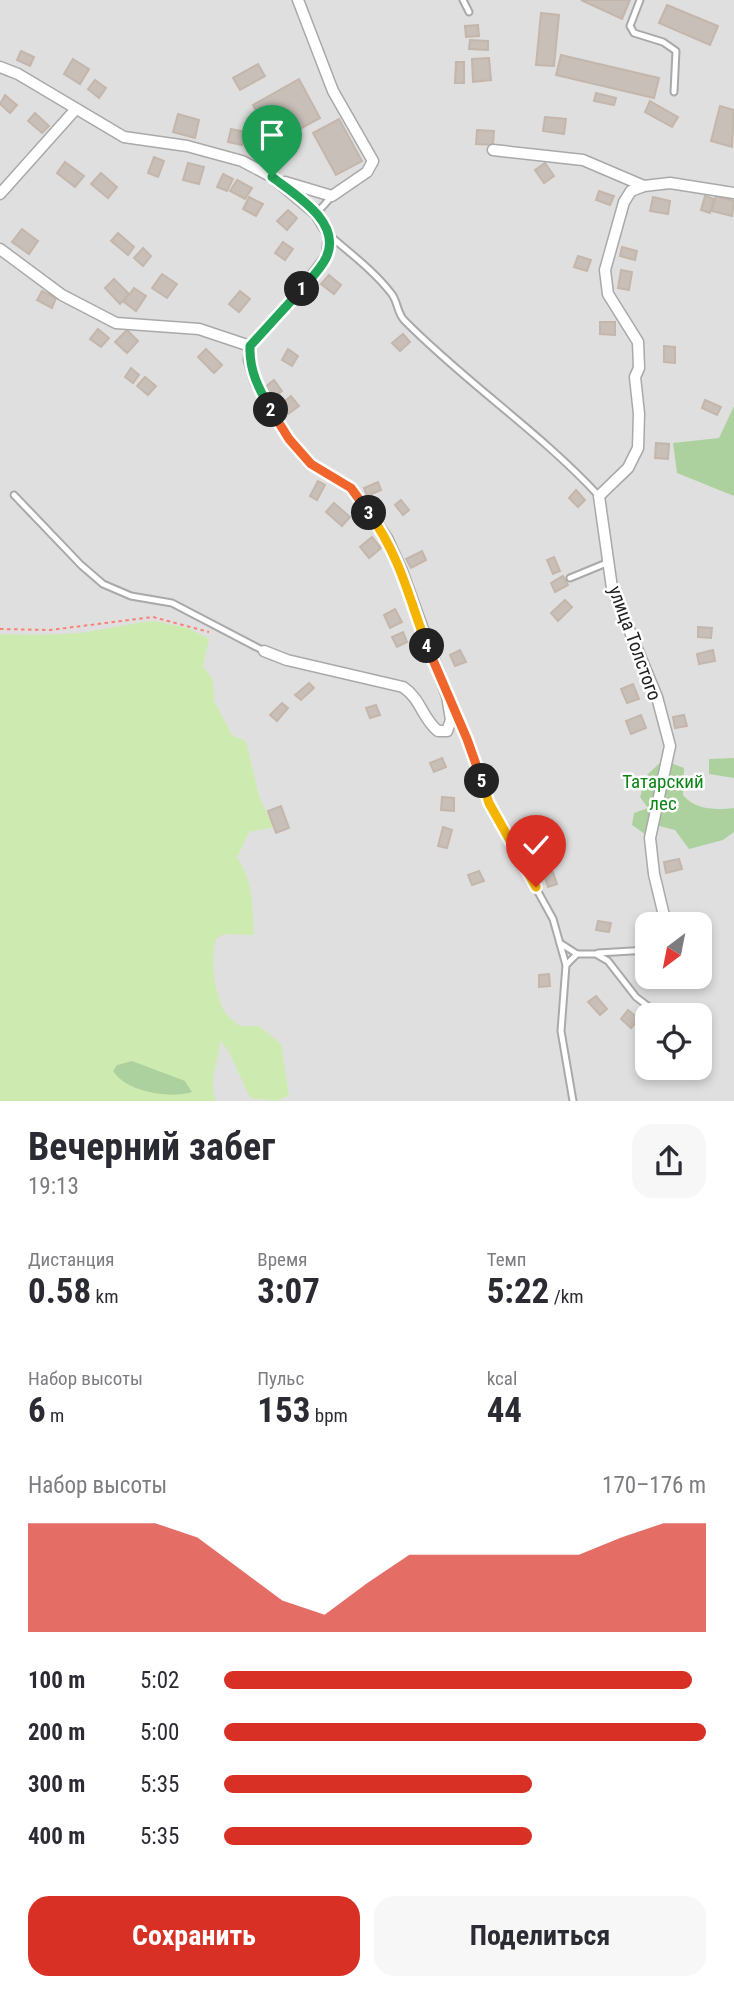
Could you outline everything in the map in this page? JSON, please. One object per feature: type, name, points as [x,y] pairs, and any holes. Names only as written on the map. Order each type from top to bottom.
[{"type":"street","points":[[272,177],[332,196],[367,172],[373,161],[333,91],[298,0]]},
{"type":"street","points":[[0,67],[18,74],[124,137],[187,146],[242,160],[272,177],[316,214],[329,235],[330,246],[321,266],[250,346],[249,360],[256,383],[289,439],[311,464],[351,488],[387,538],[402,571],[447,696],[451,720],[447,731],[443,732],[432,726],[421,703],[403,687],[300,663],[264,651]]},
{"type":"street","points":[[0,194],[75,110]]},
{"type":"street","points":[[492,149],[583,160],[644,186]]},
{"type":"street","points":[[599,496],[628,468],[638,448],[639,414],[635,377],[639,368],[638,342],[608,294],[605,270],[624,202],[631,191],[644,186],[670,183],[734,194]]},
{"type":"street","points":[[0,249],[62,295],[116,323],[200,329],[250,346]]},
{"type":"street","name":"улица Толстого","points":[[599,496],[612,588],[657,697],[670,746],[650,838],[654,874],[663,912]]},
{"type":"lane","points":[[463,0],[469,12]]},
{"type":"lane","points":[[640,0],[630,26],[634,33],[663,42],[676,51],[674,92]]},
{"type":"lane","points":[[316,214],[332,196]]},
{"type":"lane","points":[[329,235],[373,273],[394,296],[401,318],[456,370],[572,467],[599,496]]},
{"type":"lane","points":[[14,495],[81,565],[103,584],[131,596],[172,603],[264,651]]},
{"type":"lane","points":[[570,578],[609,562]]},
{"type":"lane","points":[[447,696],[467,739],[489,803],[553,919],[566,965],[561,1031],[572,1101]]},
{"type":"lane","points":[[560,943],[577,954],[635,951]]},
{"type":"lane","points":[[566,965],[577,954]]},
{"type":"lane","points":[[596,954],[608,961],[644,1003]]},
{"type":"path","points":[[0,629],[24,632],[50,630],[153,617],[216,634]]},
{"type":"shaded area","points":[[0,0],[734,0],[734,1101],[0,1101]]},
{"type":"green space","points":[[734,406],[734,496],[677,473],[673,443],[719,438]]},
{"type":"green space","points":[[155,621],[188,628],[209,639],[203,666],[213,680],[214,701],[232,735],[246,741],[259,796],[274,827],[249,832],[237,858],[249,885],[254,935],[224,934],[216,939],[213,966],[215,985],[226,1013],[240,1026],[259,1026],[281,1044],[289,1096],[276,1101],[250,1098],[229,1052],[220,1040],[213,1078],[216,1101],[0,1101],[0,634],[78,633]]},
{"type":"green space","name":"Татарский лес","points":[[734,758],[734,778],[709,774],[709,759]]},
{"type":"green space","name":"Татарский лес","points":[[663,760],[684,768],[683,795],[693,804],[706,808],[734,808],[734,832],[723,840],[689,849],[675,830],[659,826],[655,841],[632,825],[634,813],[648,808],[640,797],[647,775]]},
{"type":"green space","points":[[132,1061],[185,1081],[192,1092],[161,1094],[128,1084],[113,1071],[117,1065]]},
{"type":"building","points":[[581,0],[630,0],[622,19]]},
{"type":"building","points":[[667,5],[718,26],[710,45],[659,23]]},
{"type":"building","points":[[541,13],[559,15],[554,66],[536,65]]},
{"type":"building","points":[[478,25],[479,36],[466,37],[465,26]]},
{"type":"building","points":[[470,40],[488,41],[488,50],[469,49]]},
{"type":"building","points":[[21,51],[34,57],[30,66],[17,60]]},
{"type":"building","points":[[561,55],[659,78],[654,98],[556,75]]},
{"type":"building","points":[[489,58],[491,80],[473,82],[472,59]]},
{"type":"building","points":[[73,59],[89,69],[80,84],[64,74]]},
{"type":"building","points":[[456,62],[464,62],[464,83],[455,83]]},
{"type":"building","points":[[258,64],[265,76],[240,90],[233,78]]},
{"type":"building","points":[[299,79],[320,118],[274,143],[253,105]]},
{"type":"building","points":[[95,80],[106,88],[99,98],[88,89]]},
{"type":"building","points":[[596,93],[616,98],[614,105],[594,101]]},
{"type":"building","points":[[5,95],[17,105],[10,113],[0,104]]},
{"type":"building","points":[[650,101],[678,117],[672,127],[645,112]]},
{"type":"building","points":[[720,106],[734,110],[732,147],[711,141]]},
{"type":"building","points":[[35,113],[49,126],[42,133],[28,121]]},
{"type":"building","points":[[178,114],[199,120],[195,138],[173,132]]},
{"type":"building","points":[[545,117],[566,119],[564,134],[543,131]]},
{"type":"building","points":[[339,119],[362,161],[336,175],[313,133]]},
{"type":"building","points":[[231,129],[246,132],[242,145],[228,142]]},
{"type":"building","points":[[477,130],[494,131],[493,145],[476,144]]},
{"type":"building","points":[[154,157],[164,161],[158,177],[148,173]]},
{"type":"building","points":[[65,162],[84,176],[75,187],[57,173]]},
{"type":"building","points":[[188,163],[204,167],[199,184],[183,180]]},
{"type":"building","points":[[545,163],[554,176],[544,183],[535,170]]},
{"type":"building","points":[[101,173],[117,187],[108,198],[91,184]]},
{"type":"building","points":[[223,174],[233,179],[227,191],[217,187]]},
{"type":"building","points":[[237,180],[252,188],[245,199],[230,191]]},
{"type":"building","points":[[599,191],[614,196],[610,205],[596,200]]},
{"type":"building","points":[[705,196],[714,199],[710,213],[701,210]]},
{"type":"building","points":[[716,196],[734,201],[732,216],[712,211]]},
{"type":"building","points":[[249,197],[263,204],[256,216],[243,209]]},
{"type":"building","points":[[653,197],[670,201],[668,214],[650,211]]},
{"type":"building","points":[[288,210],[297,218],[287,230],[277,221]]},
{"type":"building","points":[[22,229],[38,241],[29,254],[12,242]]},
{"type":"building","points":[[118,233],[134,247],[128,255],[111,241]]},
{"type":"building","points":[[283,242],[293,249],[285,260],[275,253]]},
{"type":"building","points":[[622,247],[637,251],[635,260],[620,256]]},
{"type":"building","points":[[143,248],[151,256],[143,266],[134,258]]},
{"type":"building","points":[[578,256],[591,260],[587,271],[574,267]]},
{"type":"building","points":[[621,270],[632,272],[629,290],[618,288]]},
{"type":"building","points":[[162,274],[177,284],[167,298],[152,288]]},
{"type":"building","points":[[329,275],[341,285],[334,294],[321,284]]},
{"type":"building","points":[[114,279],[129,294],[120,304],[105,288]]},
{"type":"building","points":[[134,288],[146,296],[136,311],[124,302]]},
{"type":"building","points":[[42,291],[56,298],[52,308],[37,300]]},
{"type":"building","points":[[240,291],[250,299],[239,312],[229,304]]},
{"type":"building","points":[[600,322],[615,322],[615,335],[600,334]]},
{"type":"building","points":[[98,329],[109,338],[101,347],[90,339]]},
{"type":"building","points":[[127,330],[138,341],[127,353],[115,342]]},
{"type":"building","points":[[403,334],[410,342],[400,351],[392,343]]},
{"type":"building","points":[[664,346],[675,347],[675,363],[664,362]]},
{"type":"building","points":[[206,349],[222,365],[214,373],[198,357]]},
{"type":"building","points":[[288,349],[298,356],[292,366],[282,360]]},
{"type":"building","points":[[131,368],[139,375],[133,383],[125,377]]},
{"type":"building","points":[[145,377],[156,386],[148,395],[137,386]]},
{"type":"building","points":[[274,380],[282,391],[272,398],[265,387]]},
{"type":"building","points":[[291,396],[299,406],[288,414],[280,405]]},
{"type":"building","points":[[705,400],[721,407],[717,415],[702,408]]},
{"type":"building","points":[[656,443],[669,444],[668,459],[655,458]]},
{"type":"building","points":[[318,481],[325,485],[317,500],[310,496]]},
{"type":"building","points":[[378,482],[381,490],[367,496],[364,488]]},
{"type":"building","points":[[576,490],[585,500],[578,507],[569,498]]},
{"type":"building","points":[[401,500],[409,510],[403,515],[395,505]]},
{"type":"building","points":[[334,503],[350,517],[342,526],[326,512]]},
{"type":"building","points":[[372,537],[381,548],[369,558],[360,547]]},
{"type":"building","points":[[422,551],[426,560],[411,568],[406,559]]},
{"type":"building","points":[[554,557],[560,571],[553,574],[547,560]]},
{"type":"building","points":[[563,576],[568,585],[555,592],[551,583]]},
{"type":"building","points":[[565,600],[572,607],[558,621],[551,613]]},
{"type":"building","points":[[395,609],[402,622],[390,628],[384,615]]},
{"type":"building","points":[[698,627],[712,628],[711,638],[698,637]]},
{"type":"building","points":[[403,632],[407,642],[397,647],[392,637]]},
{"type":"building","points":[[460,650],[466,662],[455,666],[450,655]]},
{"type":"building","points":[[713,650],[715,661],[699,664],[697,654]]},
{"type":"building","points":[[309,683],[314,688],[301,700],[295,695]]},
{"type":"building","points":[[633,684],[639,699],[627,703],[621,689]]},
{"type":"building","points":[[282,703],[288,708],[277,721],[270,715]]},
{"type":"building","points":[[376,705],[380,715],[370,718],[366,708]]},
{"type":"building","points":[[641,715],[646,728],[631,734],[626,721]]},
{"type":"building","points":[[684,715],[687,726],[675,728],[673,717]]},
{"type":"building","points":[[442,758],[446,767],[434,772],[430,763]]},
{"type":"building","points":[[442,797],[454,798],[454,811],[441,810]]},
{"type":"building","points":[[281,806],[289,828],[276,833],[268,811]]},
{"type":"building","points":[[531,825],[535,835],[524,839],[520,828]]},
{"type":"building","points":[[443,827],[452,830],[447,848],[438,846]]},
{"type":"building","points":[[679,859],[682,869],[666,873],[664,862]]},
{"type":"building","points":[[479,871],[484,881],[472,885],[468,875]]},
{"type":"building","points":[[553,872],[557,884],[548,887],[544,875]]},
{"type":"building","points":[[598,921],[611,923],[609,932],[596,930]]},
{"type":"building","points":[[549,974],[550,986],[539,987],[539,975]]},
{"type":"building","points":[[596,996],[607,1009],[600,1015],[588,1002]]},
{"type":"building","points":[[628,1010],[635,1016],[635,1024],[631,1028],[621,1019]]},
{"type":"route","points":[[272,177],[316,214],[329,235],[330,246],[321,266],[250,346],[249,360],[256,383],[289,439],[311,464],[351,488],[387,538],[402,571],[422,633],[447,696],[467,739],[489,803],[536,887]]}]
